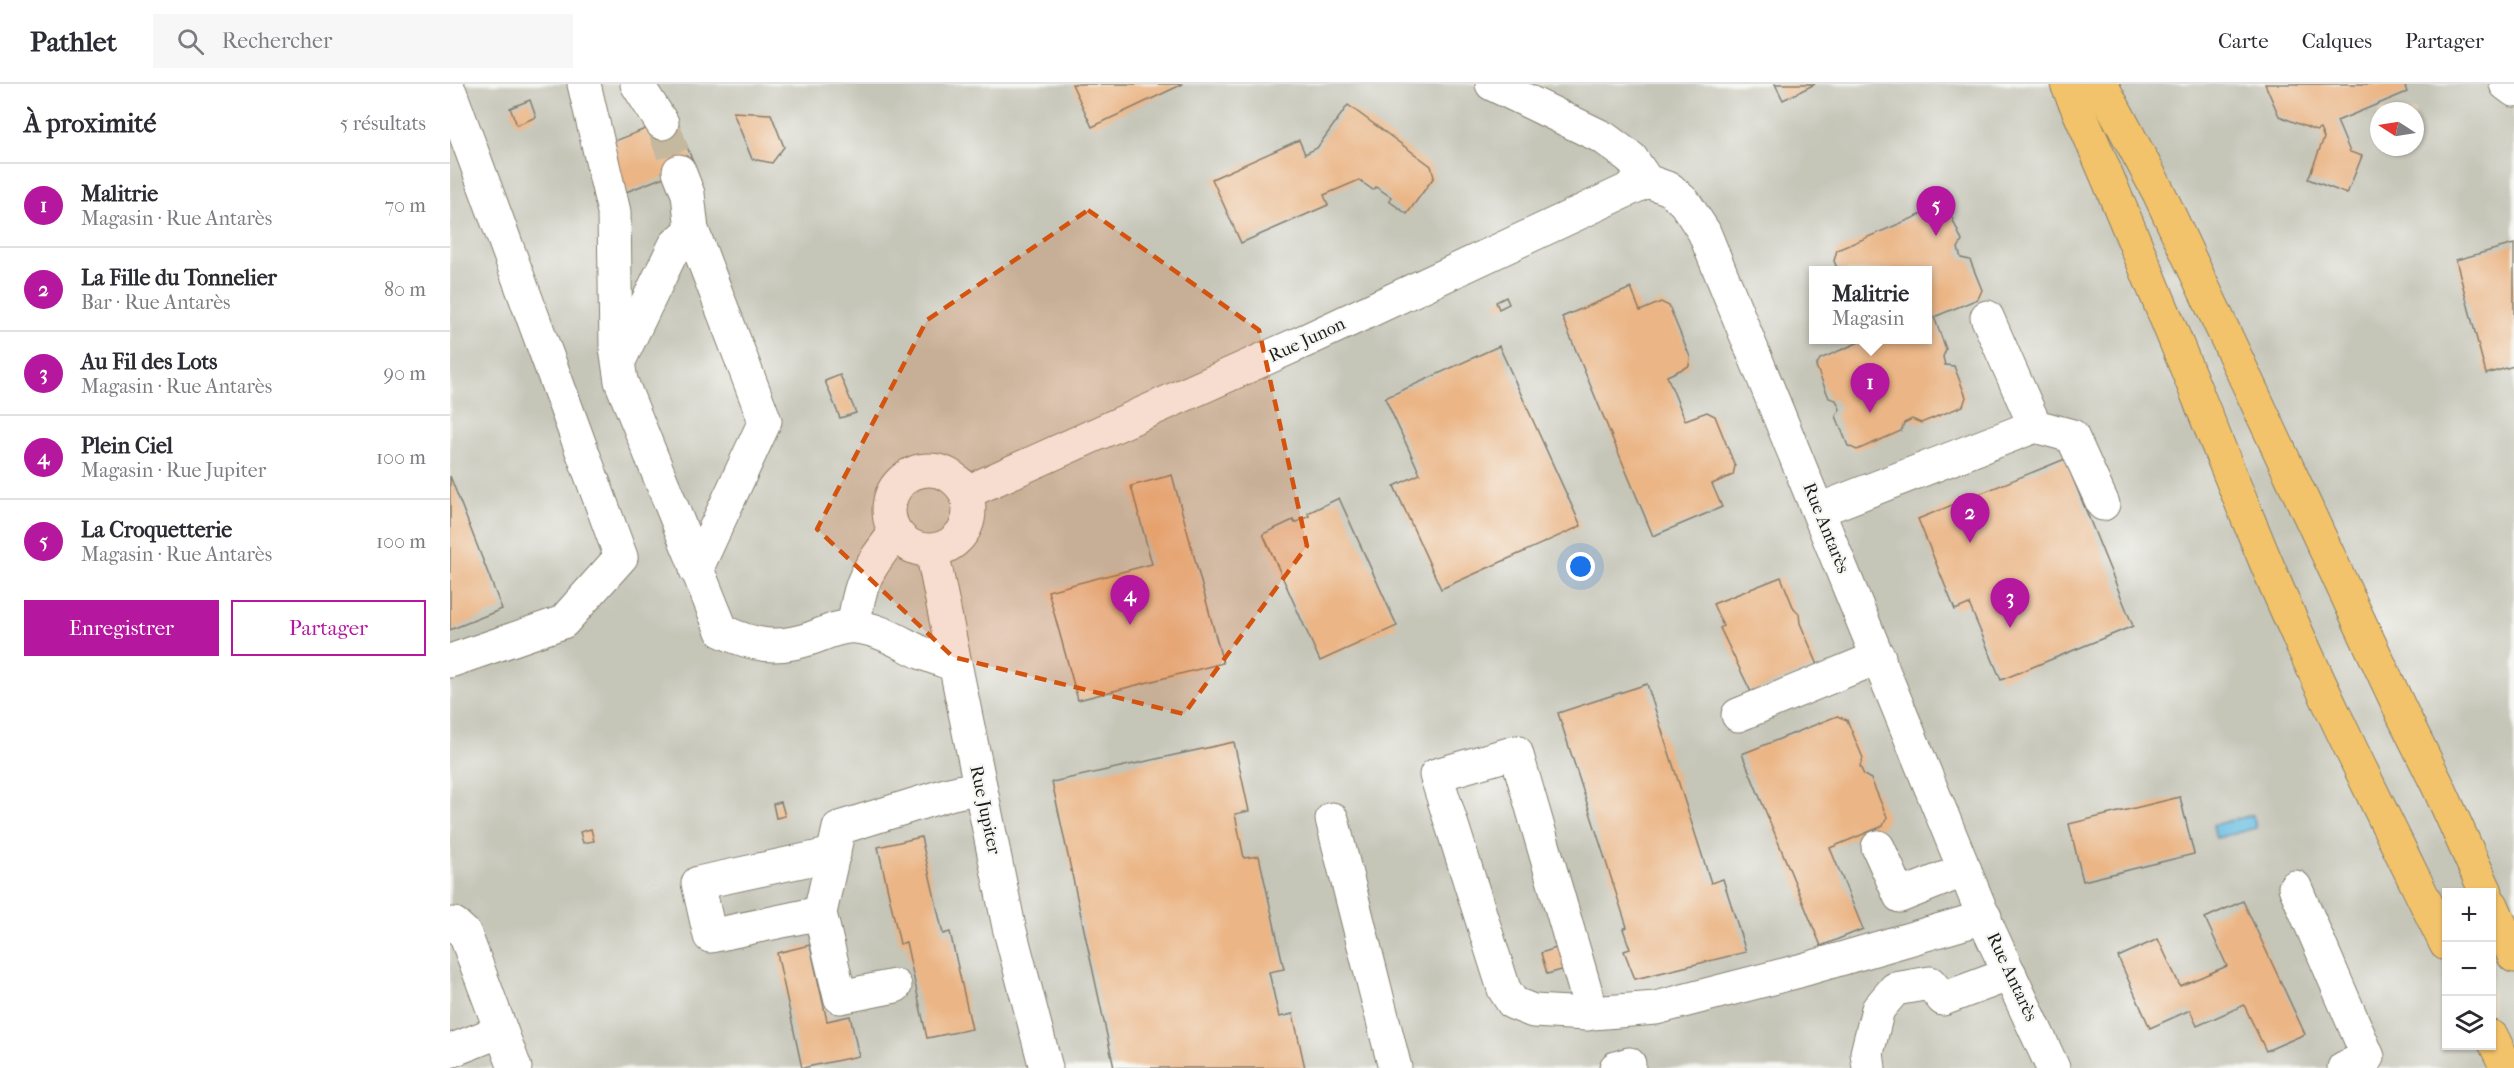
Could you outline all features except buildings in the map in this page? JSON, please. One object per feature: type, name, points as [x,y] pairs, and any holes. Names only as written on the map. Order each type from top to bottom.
[{"type":"main road","points":[[2067,84],[2111,183],[2261,550],[2309,659],[2445,942]]},
{"type":"main road","points":[[2101,84],[2159,193],[2484,888]]},
{"type":"main road","points":[[2496,914],[2514,956]]},
{"type":"main road","points":[[2496,1046],[2506,1068]]},
{"type":"street","points":[[584,84],[614,212],[617,355],[621,381],[722,631],[747,642],[772,646],[794,643],[831,630],[854,626],[881,632],[920,652],[955,665]]},
{"type":"street","points":[[637,84],[662,123]]},
{"type":"street","name":"Rue Antarès","points":[[1492,84],[1604,138],[1630,158],[1647,181],[1670,189],[1685,203],[1704,232],[1965,870],[2053,1068]]},
{"type":"street","points":[[2506,84],[2514,90]]},
{"type":"street","points":[[450,92],[621,557],[563,622],[450,662]]},
{"type":"street","points":[[679,171],[688,194],[692,230],[765,421],[696,570]]},
{"type":"street","name":"Rue Junon","points":[[965,493],[1309,339],[1647,181]]},
{"type":"street","points":[[617,355],[675,245],[692,230]]},
{"type":"street","points":[[1987,317],[2035,426]]},
{"type":"street","points":[[1819,510],[2035,426],[2072,436],[2103,504]]},
{"type":"street","points":[[933,470],[947,474],[958,482],[965,493],[969,515],[964,531],[955,542],[943,549],[918,550],[905,544],[890,524],[888,510],[895,488],[905,477],[918,471],[933,470]]},
{"type":"street","points":[[854,626],[857,596],[869,568],[895,533]]},
{"type":"street","name":"Rue Jupiter","points":[[932,551],[1009,927],[1046,1068]]},
{"type":"street","points":[[1738,715],[1879,657]]},
{"type":"street","points":[[1592,1013],[1516,752],[1436,775],[1504,990],[1513,1003],[1533,1011],[1592,1013],[1656,1008],[1799,971],[1985,917]]},
{"type":"street","points":[[895,986],[840,997],[820,913],[839,828],[949,794],[980,787]]},
{"type":"street","points":[[1332,819],[1395,1068]]},
{"type":"street","points":[[1878,847],[1900,896],[1965,870]]},
{"type":"street","points":[[820,913],[710,936],[698,883],[834,854]]},
{"type":"street","points":[[2295,887],[2368,1057],[2344,1068]]},
{"type":"street","points":[[450,924],[454,924],[465,934],[514,1068]]},
{"type":"street","points":[[1869,1068],[1867,1053],[1878,1009],[1895,989],[1930,983],[1943,999],[2010,974]]},
{"type":"street","points":[[450,1051],[501,1031]]},
{"type":"highlighted area","points":[[1088,210],[1259,330],[1307,546],[1184,714],[953,657],[817,529],[927,320]]},
{"type":"shaded area","points":[[450,84],[2514,84],[2514,1068],[450,1068]]},
{"type":"water","points":[[2253,815],[2256,828],[2216,838],[2213,825]]},
{"type":"tunnel","points":[[662,123],[679,171]]},
{"type":"place","name":"La Croquetterie","points":[[1936,236]]},
{"type":"place","name":"Malitrie","points":[[1870,413]]},
{"type":"place","name":"La Fille du Tonnelier","points":[[1970,543]]},
{"type":"place","name":"Plein Ciel","points":[[1130,625]]},
{"type":"place","name":"Au Fil des Lots","points":[[2010,628]]}]
